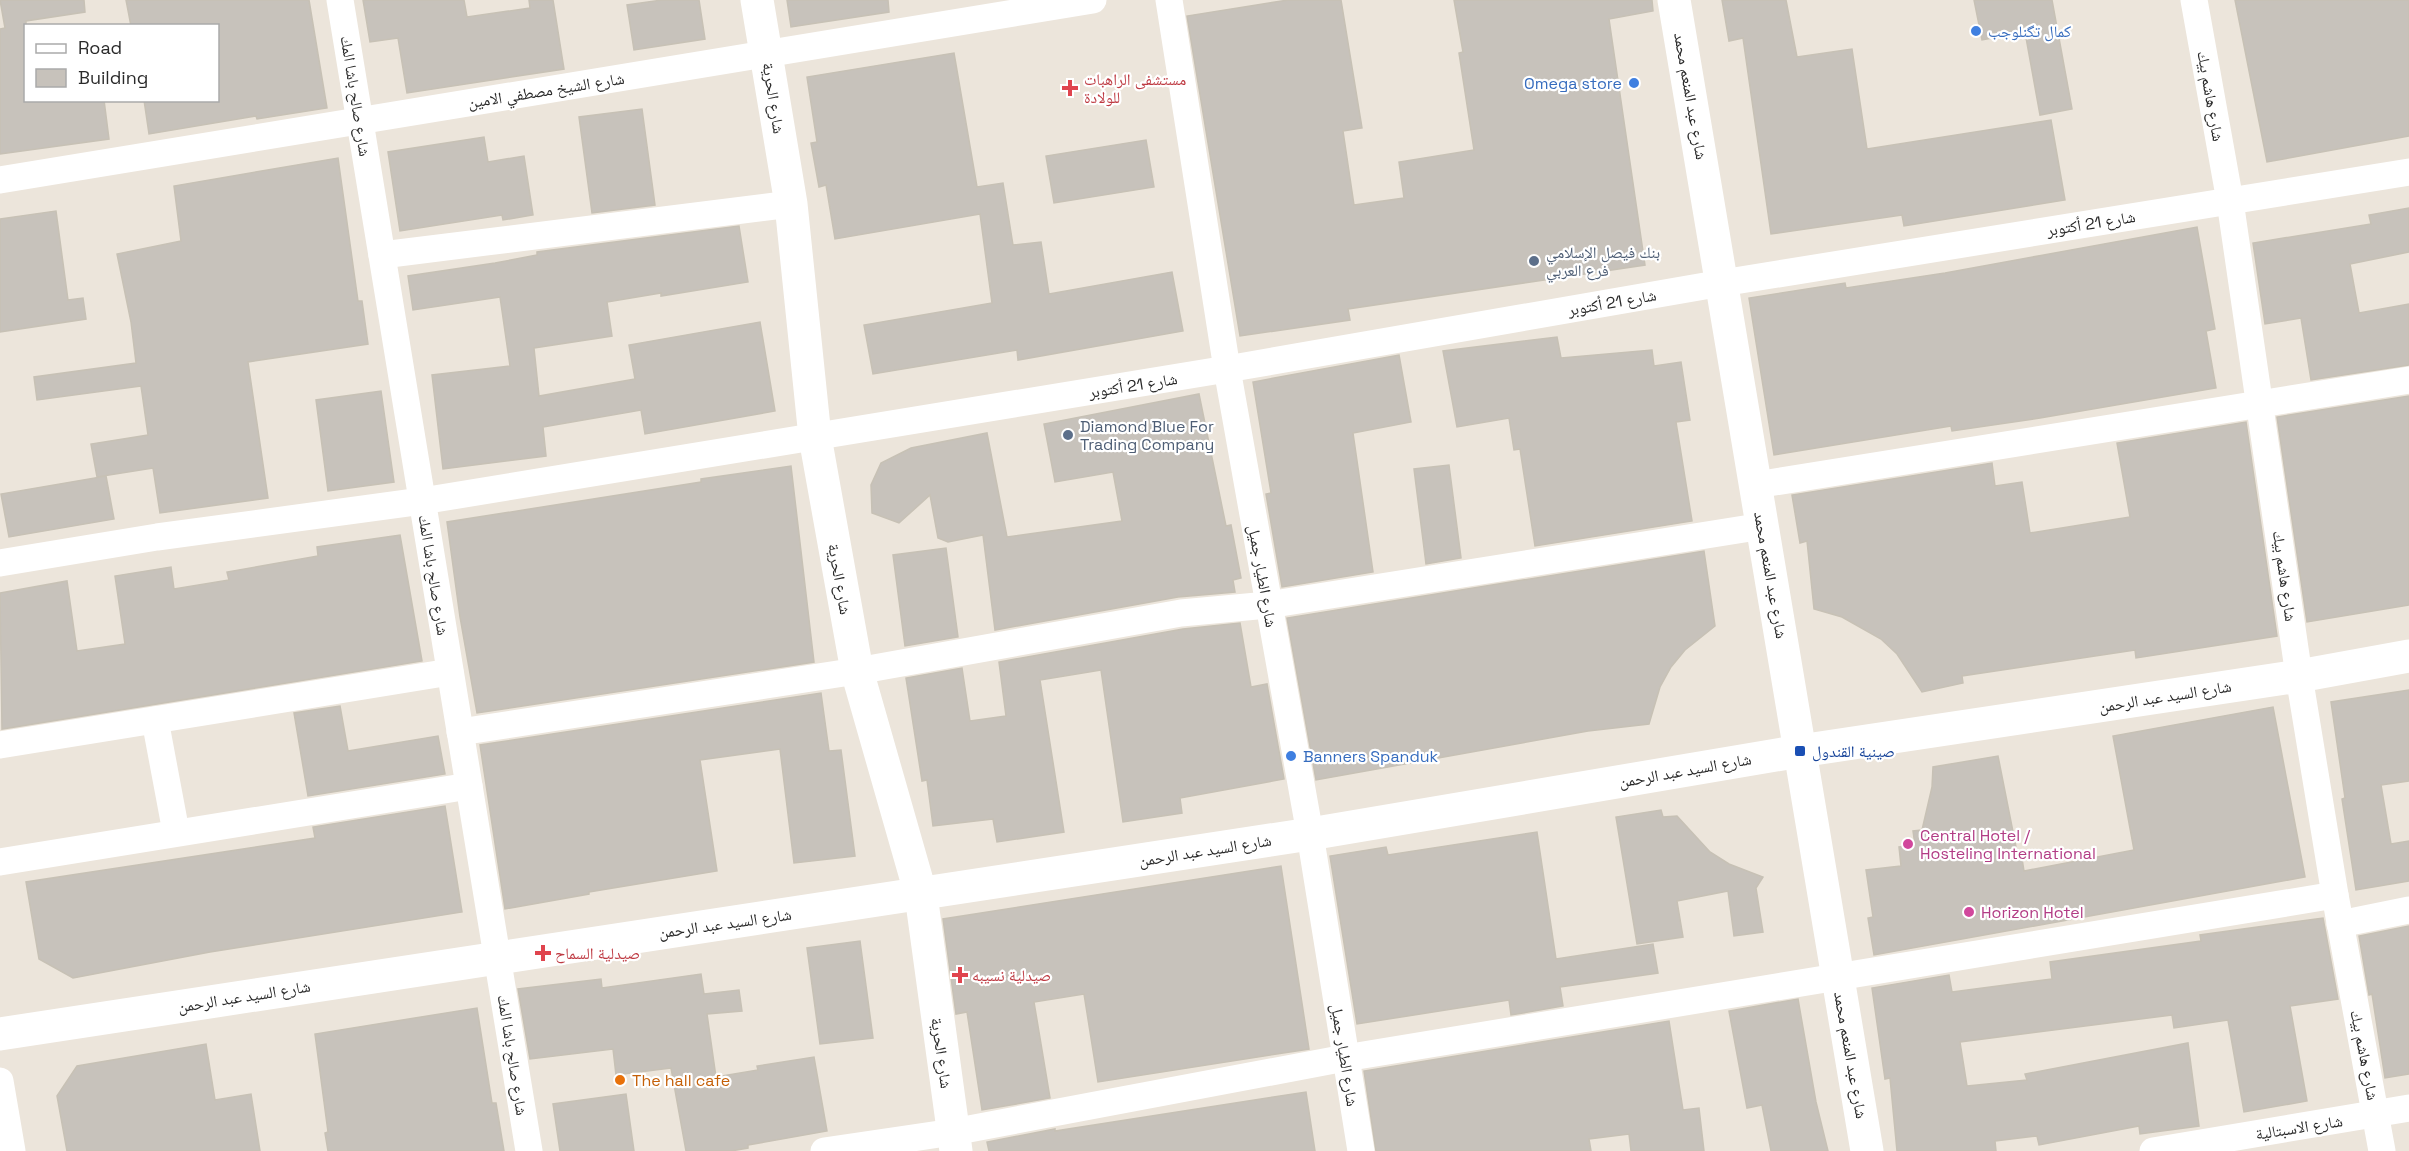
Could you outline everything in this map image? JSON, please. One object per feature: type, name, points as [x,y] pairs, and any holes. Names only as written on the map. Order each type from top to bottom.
[{"type":"street","name":"شارع صالح باشا المك","points":[[340,0],[529,1151]]},
{"type":"street","name":"شارع الحرية","points":[[758,0],[791,204],[815,437],[857,671],[921,895],[954,1141]]},
{"type":"street","name":"شارع الشيخ مصطفي الامين","points":[[0,180],[1093,0]]},
{"type":"street","name":"شارع الطيار جميل","points":[[1169,0],[1227,369],[1310,834],[1361,1151]]},
{"type":"street","name":"شارع عبد المنعم محمد","points":[[1674,0],[1868,1151]]},
{"type":"street","name":"شارع هاشم بيك","points":[[2194,0],[2230,201],[2299,676],[2340,924],[2382,1151]]},
{"type":"street","name":"شارع 21 أكتوبر","points":[[0,563],[157,537],[422,501],[1227,369],[1722,283],[2409,172]]},
{"type":"street","points":[[382,255],[791,204]]},
{"type":"street","points":[[1756,485],[2260,406],[2409,380]]},
{"type":"street","points":[[460,732],[857,671],[1170,615],[1268,605],[1763,526]]},
{"type":"street","name":"شارع السيد عبد الرحمن","points":[[0,1034],[497,956],[921,895],[1310,834],[1800,751],[2299,676],[2409,656]]},
{"type":"street","points":[[0,746],[450,672]]},
{"type":"street","points":[[155,720],[176,832]]},
{"type":"street","points":[[0,862],[469,786]]},
{"type":"street","points":[[825,1151],[954,1141],[1345,1058],[2335,895]]},
{"type":"street","points":[[2340,924],[2409,910]]},
{"type":"street","points":[[0,1081],[12,1151]]},
{"type":"street","name":"شارع الاسبتالية","points":[[2153,1151],[2409,1108]]},
{"type":"building","points":[[0,0],[84,0],[85,12],[26,21],[24,24],[24,102],[104,102],[109,139],[0,154],[0,29],[5,28]]},
{"type":"building","points":[[126,0],[309,0],[327,108],[257,119],[256,116],[149,134],[144,102],[219,102],[219,24],[131,24]]},
{"type":"building","points":[[363,0],[464,0],[467,17],[530,8],[529,0],[553,0],[564,69],[407,93],[398,38],[370,42]]},
{"type":"building","points":[[662,0],[699,0],[705,39],[634,50],[627,5]]},
{"type":"building","points":[[787,0],[888,0],[889,12],[791,27]]},
{"type":"building","points":[[1288,0],[1341,0],[1362,128],[1343,131],[1354,205],[1404,198],[1399,162],[1474,150],[1459,53],[1463,52],[1454,0],[1652,0],[1653,11],[1609,19],[1645,265],[1348,309],[1350,320],[1240,336],[1187,16]]},
{"type":"building","points":[[1722,0],[1786,0],[1797,57],[1852,49],[1867,149],[2051,120],[2065,200],[1904,226],[1902,215],[1771,234],[1743,38],[1729,41]]},
{"type":"building","points":[[1974,0],[2052,0],[2072,109],[2040,115],[2025,32],[1982,40]]},
{"type":"building","points":[[2235,0],[2409,0],[2409,136],[2267,162]]},
{"type":"building","points":[[954,53],[977,187],[1003,183],[1013,245],[1041,242],[1049,294],[1172,272],[1183,331],[1018,360],[1017,350],[873,374],[864,325],[992,303],[980,214],[835,239],[826,185],[819,187],[811,143],[817,142],[807,77]]},
{"type":"building","points":[[642,109],[655,205],[592,213],[579,117]]},
{"type":"building","points":[[484,137],[488,162],[524,156],[533,215],[503,220],[502,215],[400,231],[388,152]]},
{"type":"building","points":[[1146,140],[1154,187],[1054,203],[1046,156]]},
{"type":"building","points":[[338,158],[358,301],[362,301],[368,344],[248,362],[268,498],[160,513],[153,468],[97,477],[91,444],[148,435],[141,386],[37,400],[34,377],[136,363],[131,322],[117,254],[181,241],[174,186]]},
{"type":"building","points":[[2409,208],[2409,252],[2350,264],[2359,313],[2409,304],[2409,365],[2311,380],[2301,318],[2265,324],[2253,243],[2371,224],[2369,215]]},
{"type":"building","points":[[56,211],[68,300],[83,298],[86,319],[0,332],[0,219]]},
{"type":"building","points":[[739,226],[748,282],[607,302],[612,336],[534,348],[539,396],[635,379],[629,345],[760,322],[775,411],[645,434],[641,410],[543,427],[546,456],[443,469],[432,375],[510,366],[500,297],[413,310],[408,276],[495,263],[537,255],[537,252]]},
{"type":"building","points":[[2197,227],[2215,329],[2206,331],[2216,388],[2040,418],[1952,431],[1951,426],[1774,455],[1749,298],[1845,283],[1846,288],[1945,273]]},
{"type":"building","points":[[1557,337],[1561,358],[1652,350],[1654,366],[1681,362],[1690,420],[1676,422],[1692,521],[1535,546],[1520,449],[1514,450],[1509,418],[1457,427],[1443,351]]},
{"type":"building","points":[[1399,355],[1411,422],[1353,433],[1373,572],[1282,587],[1266,494],[1271,493],[1253,382]]},
{"type":"building","points":[[381,391],[394,482],[328,491],[316,400]]},
{"type":"building","points":[[1199,394],[1226,526],[1231,525],[1241,578],[1233,580],[1235,592],[1178,597],[995,630],[983,535],[948,542],[938,538],[930,495],[899,523],[872,513],[871,485],[881,463],[911,448],[987,433],[1007,537],[1122,521],[1113,472],[1055,482],[1044,424]]},
{"type":"building","points":[[2409,396],[2409,605],[2307,622],[2277,417]]},
{"type":"building","points":[[2246,422],[2277,636],[2136,658],[2135,650],[1962,676],[1963,683],[1922,692],[1897,654],[1881,639],[1842,617],[1814,609],[1807,541],[1800,543],[1792,495],[1992,463],[1995,486],[2022,482],[2030,533],[2130,517],[2117,443]]},
{"type":"building","points":[[1449,465],[1461,558],[1426,564],[1414,469]]},
{"type":"building","points":[[791,466],[814,662],[477,713],[460,617],[447,522]]},
{"type":"building","points":[[106,476],[114,519],[9,537],[1,494]]},
{"type":"building","points":[[400,535],[422,661],[2,729],[0,593],[67,581],[77,651],[125,644],[115,576],[171,567],[174,589],[229,580],[227,572],[318,556],[317,547]]},
{"type":"building","points":[[946,548],[958,637],[905,646],[893,555]]},
{"type":"building","points":[[1704,551],[1715,626],[1685,650],[1671,667],[1660,687],[1649,724],[1588,731],[1316,780],[1287,618]]},
{"type":"building","points":[[1240,623],[1251,687],[1267,684],[1284,779],[1180,798],[1182,813],[1123,822],[1101,670],[1040,680],[1064,832],[997,842],[993,819],[933,826],[927,780],[922,781],[906,678],[962,668],[970,721],[1006,716],[999,662],[1183,629]]},
{"type":"building","points":[[2409,690],[2409,781],[2381,785],[2391,844],[2409,841],[2409,881],[2356,890],[2342,799],[2345,798],[2331,702]]},
{"type":"building","points":[[821,693],[829,751],[841,750],[855,856],[794,863],[780,749],[700,760],[717,871],[589,892],[589,894],[505,909],[480,745]]},
{"type":"building","points":[[340,706],[348,751],[438,736],[445,774],[308,796],[294,713]]},
{"type":"building","points":[[2273,707],[2305,877],[1874,955],[1868,918],[1873,917],[1866,870],[1901,866],[1899,847],[1915,845],[1913,831],[1922,830],[1932,787],[1933,767],[1998,756],[2017,852],[2021,852],[2024,871],[2134,850],[2113,736]]},
{"type":"building","points":[[445,806],[462,912],[210,952],[73,978],[39,959],[26,882],[315,838],[313,827]]},
{"type":"building","points":[[1661,810],[1663,817],[1677,816],[1710,852],[1729,864],[1763,877],[1756,888],[1763,932],[1734,936],[1728,891],[1677,901],[1683,937],[1637,944],[1616,817]]},
{"type":"building","points":[[1537,832],[1556,959],[1653,944],[1658,973],[1560,987],[1563,1006],[1511,1015],[1509,1000],[1357,1024],[1330,856],[1386,847],[1388,855]]},
{"type":"building","points":[[1281,866],[1309,1049],[1098,1082],[1084,994],[1034,1002],[1050,1098],[982,1110],[967,1012],[956,1014],[943,919]]},
{"type":"building","points":[[2323,918],[2338,999],[2290,1006],[2307,1101],[2244,1112],[2228,1020],[2174,1028],[2172,1015],[1960,1042],[1967,1086],[2027,1080],[2025,1074],[2188,1043],[2199,1126],[2140,1134],[2139,1126],[2039,1145],[2037,1136],[1995,1141],[1996,1151],[1897,1151],[1890,1078],[1885,1079],[1872,988],[1949,975],[1952,992],[2052,979],[2050,962],[2201,941],[2200,935]]},
{"type":"building","points":[[2409,926],[2409,1074],[2385,1078],[2372,994],[2369,995],[2359,936]]},
{"type":"building","points":[[860,941],[873,1038],[820,1044],[807,948]]},
{"type":"building","points":[[701,974],[704,994],[739,990],[742,1011],[707,1014],[716,1077],[758,1070],[757,1066],[814,1057],[827,1131],[748,1145],[748,1148],[731,1151],[686,1151],[671,1068],[616,1075],[613,1049],[530,1059],[518,989],[601,979],[602,988]]},
{"type":"building","points":[[1798,999],[1816,1102],[1828,1151],[1771,1151],[1762,1105],[1747,1108],[1729,1011]]},
{"type":"building","points":[[477,1008],[492,1103],[496,1103],[504,1151],[328,1151],[325,1133],[328,1132],[315,1034]]},
{"type":"building","points":[[1669,1021],[1683,1110],[1699,1108],[1704,1151],[1631,1151],[1629,1134],[1589,1139],[1591,1151],[1376,1151],[1364,1071]]},
{"type":"building","points":[[206,1044],[215,1100],[251,1094],[260,1151],[67,1151],[57,1096],[77,1066]]},
{"type":"building","points":[[1306,1092],[1315,1151],[989,1151],[987,1142],[1055,1129],[1055,1131]]},
{"type":"building","points":[[626,1094],[634,1151],[560,1151],[553,1104]]},
{"type":"place","name":"كمال تگنلوجب","points":[[1976,31]]},
{"type":"place","name":"Omega store","points":[[1634,83]]},
{"type":"place","name":"مستشفى الراهبات للولادة","points":[[1070,88]]},
{"type":"place","name":"بنك فيصل الإسلامي فرع العربي","points":[[1534,261]]},
{"type":"place","name":"Diamond Blue For Trading Company","points":[[1068,435]]},
{"type":"place","name":"صينية القندول","points":[[1800,751]]},
{"type":"place","name":"Banners Spanduk","points":[[1291,756]]},
{"type":"place","name":"Central Hotel / Hosteling International","points":[[1908,844]]},
{"type":"place","name":"Horizon Hotel","points":[[1969,912]]},
{"type":"place","name":"صيدلية السماح","points":[[543,953]]},
{"type":"place","name":"صيدلية نسيبه","points":[[960,975]]},
{"type":"place","name":"The hall cafe","points":[[620,1080]]}]
